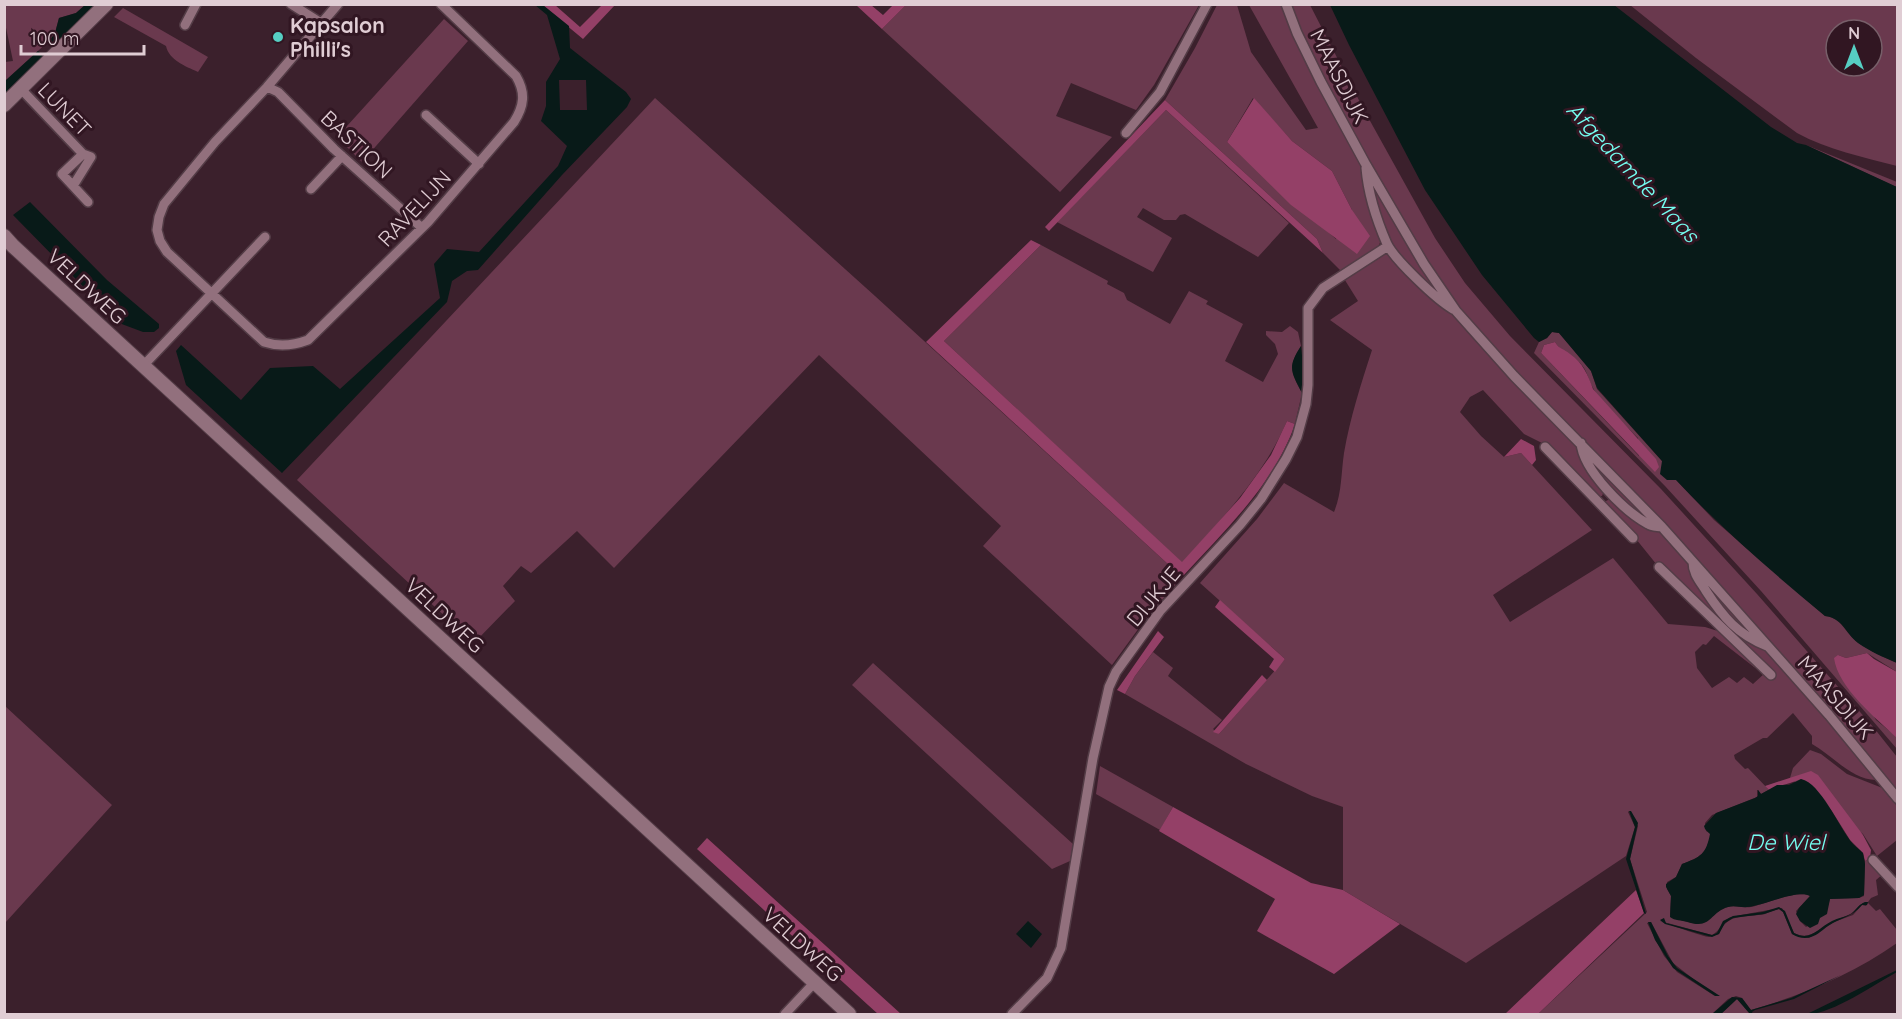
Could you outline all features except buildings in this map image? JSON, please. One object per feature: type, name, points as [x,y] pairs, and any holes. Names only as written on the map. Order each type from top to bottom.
[{"type":"street","points":[[4,105],[106,4]]},
{"type":"street","points":[[185,25],[195,4]]},
{"type":"street","points":[[291,4],[321,23]]},
{"type":"street","name":"RAVELIJN","points":[[338,4],[267,87],[215,142],[164,204],[159,217],[160,241],[167,252],[264,342],[274,345],[297,344],[308,340],[422,228],[479,164],[520,112],[523,105],[523,90],[516,76],[441,4]]},
{"type":"street","points":[[1126,133],[1160,92],[1207,4]]},
{"type":"street","name":"MAASDIJK","points":[[1286,4],[1297,33],[1365,163],[1424,264],[1456,311],[1514,376],[1662,527],[1829,715],[1898,799]]},
{"type":"street","name":"BASTION","points":[[267,87],[278,92],[342,156],[422,228]]},
{"type":"street","name":"LUNET","points":[[21,89],[83,154],[91,157],[74,186],[62,174],[83,154]]},
{"type":"street","points":[[426,115],[479,164]]},
{"type":"street","points":[[311,189],[342,156]]},
{"type":"street","name":"MAASDIJK","points":[[1365,163],[1371,197],[1388,246],[1442,303],[1456,311]]},
{"type":"street","points":[[74,186],[88,202]]},
{"type":"street","points":[[143,366],[265,237]]},
{"type":"street","name":"VELDWEG","points":[[7,241],[849,1014]]},
{"type":"street","name":"DIJKJE","points":[[1012,1014],[1047,978],[1061,948],[1093,758],[1109,687],[1116,672],[1160,611],[1240,525],[1268,489],[1286,459],[1297,437],[1306,404],[1308,308],[1323,288],[1388,246]]},
{"type":"street","name":"MAASDIJK","points":[[1581,443],[1582,454],[1608,493],[1650,526],[1662,527]]},
{"type":"street","points":[[1545,447],[1633,538]]},
{"type":"street","points":[[1600,502],[1608,493]]},
{"type":"street","name":"MAASDIJK","points":[[1693,562],[1693,571],[1720,619],[1752,640],[1769,647]]},
{"type":"street","name":"MAASDIJK","points":[[1659,567],[1720,619],[1772,675]]},
{"type":"street","points":[[1873,860],[1898,887]]},
{"type":"street","points":[[785,1014],[814,982]]},
{"type":"shaded area","points":[[5,5],[85,5],[76,13],[59,18],[55,33],[50,40],[5,81],[5,62],[13,61],[5,23]]},
{"type":"shaded area","points":[[542,5],[555,5],[580,27],[602,5],[615,5],[583,39]]},
{"type":"shaded area","points":[[856,5],[871,5],[883,15],[893,5],[906,5],[882,29]]},
{"type":"shaded area","points":[[906,5],[1199,5],[1154,85],[1136,110],[1071,83],[1056,116],[1112,137],[1060,192],[882,29]]},
{"type":"shaded area","points":[[1217,5],[1237,5],[1251,52],[1306,130],[1318,128],[1249,5],[1283,5],[1360,163],[1363,182],[1382,236],[1372,253],[1342,272],[1323,253],[1317,239],[1165,100]],"holes":[[[1253,98],[1292,141],[1332,171],[1352,210],[1336,239],[1227,142]]]},
{"type":"shaded area","points":[[1289,5],[1310,5],[1364,110],[1435,238],[1465,283],[1510,336],[1661,489],[1757,594],[1874,728],[1897,757],[1897,792],[1693,555],[1625,482],[1555,413],[1475,328],[1455,303],[1397,212],[1324,80]]},
{"type":"shaded area","points":[[1630,5],[1897,5],[1897,166],[1833,149],[1797,133],[1696,58]]},
{"type":"shaded area","points":[[123,8],[208,57],[198,72],[174,59],[166,46],[114,17]]},
{"type":"shaded area","points":[[444,19],[468,41],[362,162],[337,137]]},
{"type":"shaded area","points":[[655,98],[1182,577],[1147,617],[1112,665],[983,546],[1001,526],[819,355],[614,568],[577,531],[531,573],[521,566],[503,586],[515,601],[474,643],[297,480]]},
{"type":"shaded area","points":[[1254,98],[1292,141],[1332,171],[1352,210],[1370,236],[1357,254],[1291,205],[1227,142]]},
{"type":"shaded area","points":[[1165,100],[1317,239],[1323,253],[1166,110],[1049,231],[1045,227]]},
{"type":"shaded area","points":[[1166,110],[1289,223],[1258,257],[1185,214],[1180,215],[1176,220],[1164,220],[1143,208],[1137,217],[1172,238],[1153,272],[1057,222]]},
{"type":"shaded area","points":[[1806,145],[1897,182],[1897,187],[1894,186]]},
{"type":"shaded area","points":[[1369,179],[1443,299],[1409,266],[1393,244],[1382,221]]},
{"type":"shaded area","points":[[1031,240],[1041,245],[944,341],[1182,562],[1240,498],[1271,455],[1287,421],[1295,424],[1286,446],[1261,487],[1231,524],[1182,577],[926,342]]},
{"type":"shaded area","points":[[1041,245],[1108,281],[1107,284],[1124,293],[1127,300],[1170,324],[1189,291],[1208,301],[1206,304],[1243,324],[1225,361],[1263,382],[1278,354],[1275,344],[1266,335],[1266,331],[1282,332],[1290,326],[1298,332],[1301,346],[1294,359],[1292,370],[1302,393],[1295,424],[1287,421],[1254,479],[1182,563],[944,341]]},
{"type":"shaded area","points":[[1381,254],[1391,255],[1452,313],[1512,379],[1577,443],[1604,491],[1602,496],[1597,496],[1544,442],[1524,434],[1483,390],[1470,397],[1460,412],[1481,436],[1504,457],[1521,453],[1592,530],[1493,595],[1510,622],[1613,558],[1668,624],[1705,627],[1721,632],[1759,667],[1758,669],[1754,667],[1714,636],[1695,652],[1697,668],[1712,688],[1729,677],[1737,683],[1744,677],[1753,684],[1765,673],[1772,680],[1776,677],[1722,624],[1723,621],[1765,649],[1852,746],[1876,780],[1850,772],[1812,744],[1812,736],[1793,713],[1767,738],[1763,738],[1734,755],[1745,769],[1748,768],[1769,790],[1761,794],[1757,790],[1757,797],[1712,815],[1705,823],[1706,831],[1711,834],[1705,850],[1698,857],[1682,864],[1676,877],[1667,882],[1667,889],[1671,896],[1670,915],[1678,920],[1695,924],[1705,922],[1728,907],[1751,907],[1805,894],[1810,896],[1796,911],[1800,921],[1806,927],[1822,916],[1830,899],[1864,896],[1865,861],[1870,858],[1883,874],[1876,880],[1878,895],[1861,904],[1851,914],[1834,921],[1814,933],[1805,936],[1794,933],[1782,908],[1729,918],[1712,935],[1660,921],[1709,937],[1719,934],[1727,922],[1732,919],[1765,914],[1779,909],[1783,912],[1792,934],[1809,938],[1834,922],[1853,915],[1862,905],[1866,906],[1868,903],[1876,911],[1880,909],[1897,930],[1897,943],[1845,974],[1790,998],[1751,1010],[1742,998],[1736,996],[1728,999],[1712,1014],[1538,1014],[1647,912],[1630,859],[1638,826],[1629,811],[1635,827],[1626,856],[1466,963],[1343,890],[1343,807],[1312,796],[1246,764],[1125,694],[1153,652],[1173,668],[1168,676],[1222,720],[1213,729],[1219,734],[1285,659],[1200,583],[1257,519],[1284,483],[1334,512],[1340,490],[1349,427],[1372,350],[1330,320],[1358,301],[1343,277]],"holes":[[[1651,922],[1673,963],[1715,996],[1677,972],[1664,956],[1647,923]]]},
{"type":"shaded area","points":[[1552,332],[1559,333],[1591,371],[1597,389],[1662,461],[1663,466],[1714,520],[1825,616],[1835,619],[1858,642],[1897,663],[1897,672],[1867,653],[1846,658],[1838,655],[1876,720],[1897,737],[1897,749],[1761,591],[1665,486],[1534,353],[1539,342]],"holes":[[[1555,342],[1577,360],[1586,372],[1596,393],[1638,438],[1639,456],[1541,353],[1544,345]]]},
{"type":"shaded area","points":[[1555,342],[1582,365],[1593,389],[1656,459],[1659,467],[1655,472],[1541,353],[1544,345]]},
{"type":"shaded area","points":[[1521,439],[1534,446],[1536,460],[1532,465],[1521,453],[1504,457]]},
{"type":"shaded area","points":[[1584,451],[1654,522],[1650,522],[1612,492]]},
{"type":"shaded area","points":[[1610,499],[1650,528],[1663,533],[1688,562],[1691,574],[1719,617],[1716,617],[1657,565],[1636,539],[1638,537],[1606,505],[1606,501]]},
{"type":"shaded area","points":[[1696,571],[1760,641],[1728,618]]},
{"type":"shaded area","points":[[1220,600],[1285,659],[1275,672],[1269,667],[1274,659],[1215,607]]},
{"type":"shaded area","points":[[1158,631],[1164,637],[1135,676],[1125,694],[1117,690]]},
{"type":"shaded area","points":[[1867,653],[1897,672],[1897,738],[1859,702],[1837,669],[1834,658],[1838,655],[1846,658]]},
{"type":"shaded area","points":[[873,663],[1073,844],[1070,861],[1052,869],[852,685]]},
{"type":"shaded area","points":[[1262,675],[1267,680],[1219,734],[1213,732]]},
{"type":"shaded area","points":[[5,706],[112,805],[5,923]]},
{"type":"shaded area","points":[[1810,750],[1821,754],[1847,774],[1885,789],[1897,806],[1897,840],[1877,856],[1863,834],[1790,778],[1793,768]]},
{"type":"shaded area","points":[[1100,766],[1173,807],[1160,830],[1096,794]]},
{"type":"shaded area","points":[[1811,771],[1818,775],[1863,835],[1871,850],[1870,858],[1865,861],[1863,853],[1850,840],[1825,800],[1801,779],[1769,790],[1765,786]]},
{"type":"shaded area","points":[[1173,807],[1311,883],[1343,890],[1400,924],[1334,974],[1257,931],[1275,899],[1159,831]]},
{"type":"shaded area","points":[[707,838],[901,1014],[878,1014],[868,1005],[697,849]]},
{"type":"shaded area","points":[[1636,890],[1644,913],[1538,1014],[1505,1014]]},
{"type":"shaded area","points":[[1737,999],[1750,1014],[1721,1014]]},
{"type":"water","points":[[85,5],[96,5],[54,45],[50,40],[55,33],[59,18],[76,13]]},
{"type":"water","points":[[535,5],[543,5],[569,26],[570,48],[626,92],[631,99],[627,107],[562,175],[478,270],[467,271],[452,281],[447,302],[282,473],[186,385],[176,351],[181,345],[241,400],[270,368],[313,366],[340,389],[440,298],[434,264],[447,249],[479,252],[558,166],[567,146],[541,121],[546,106],[546,82],[560,59],[547,15]],"holes":[[[559,80],[586,80],[587,110],[560,110]]]},
{"type":"water","name":"Afgedamde Maas","points":[[1330,5],[1614,5],[1771,127],[1797,143],[1897,187],[1897,663],[1858,643],[1840,623],[1825,616],[1748,550],[1676,480],[1667,480],[1660,474],[1662,461],[1597,388],[1591,371],[1559,333],[1552,332],[1539,342],[1534,338],[1482,275],[1425,190]]},
{"type":"water","points":[[38,51],[43,56],[5,93],[5,81]]},
{"type":"water","points":[[30,202],[107,280],[159,324],[159,328],[154,332],[143,332],[119,323],[13,215]]},
{"type":"water","points":[[1301,346],[1302,393],[1292,370],[1294,359]]},
{"type":"water","name":"De Wiel","points":[[1801,779],[1808,782],[1823,797],[1853,844],[1863,853],[1864,895],[1859,898],[1830,899],[1827,914],[1820,918],[1818,924],[1810,928],[1800,921],[1796,914],[1810,896],[1804,894],[1754,906],[1728,907],[1701,924],[1670,917],[1671,896],[1666,884],[1676,877],[1682,864],[1702,854],[1710,834],[1704,826],[1716,813],[1755,798],[1758,796],[1758,790],[1761,794],[1777,785],[1789,785]]},
{"type":"water","points":[[1629,811],[1638,823],[1630,859],[1646,914],[1626,859],[1635,827]]},
{"type":"water","points":[[1865,902],[1868,902],[1867,905],[1862,905],[1850,915],[1832,923],[1816,935],[1806,938],[1792,934],[1783,912],[1779,909],[1764,914],[1733,918],[1725,923],[1719,934],[1712,937],[1665,924],[1660,920],[1664,918],[1666,923],[1712,935],[1717,933],[1723,921],[1733,916],[1763,912],[1779,907],[1785,911],[1794,933],[1805,936],[1832,921],[1851,914]]},
{"type":"water","points":[[1028,921],[1042,934],[1031,948],[1016,934]]},
{"type":"water","points":[[1648,922],[1651,922],[1668,956],[1677,968],[1720,996],[1715,996],[1673,968],[1655,940]]},
{"type":"water","points":[[1897,970],[1865,991],[1828,1010],[1807,1014]]},
{"type":"water","points":[[1841,975],[1794,999],[1755,1010],[1753,1014],[1750,1014],[1737,999],[1721,1014],[1712,1014],[1732,997],[1742,998],[1751,1010],[1791,998]]},
{"type":"place","name":"Kapsalon Philli's","points":[[278,37]]}]
